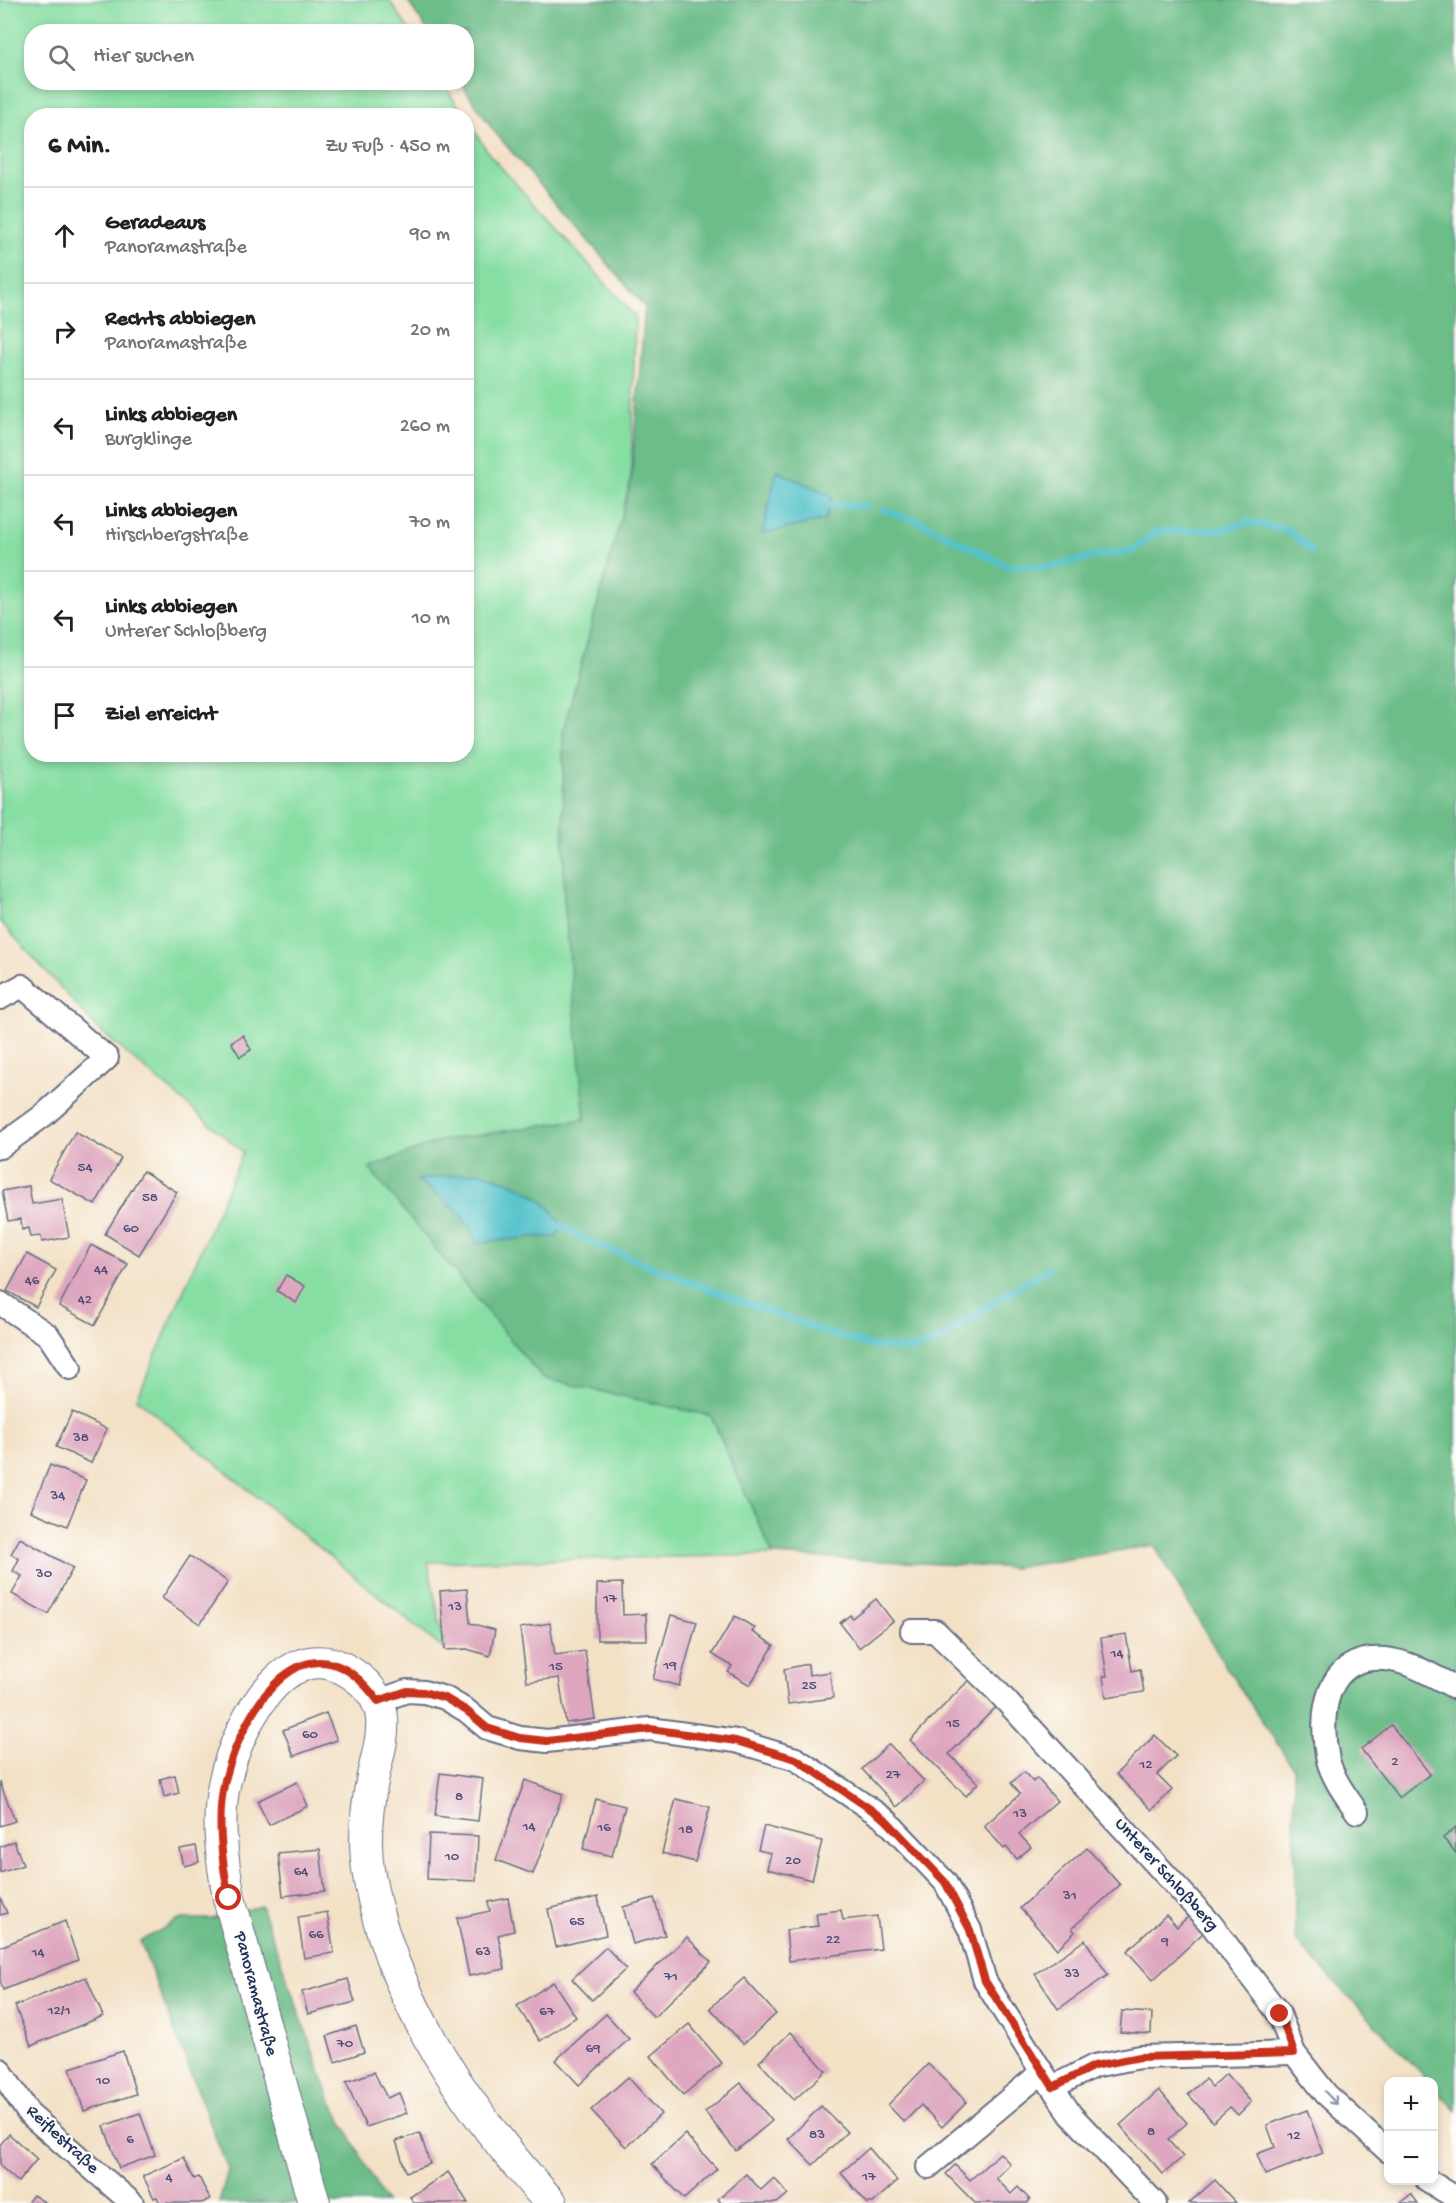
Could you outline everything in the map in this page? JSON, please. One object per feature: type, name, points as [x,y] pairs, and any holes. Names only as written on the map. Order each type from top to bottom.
[{"type":"main road","name":"Panoramastraße","points":[[314,2203],[229,1898],[222,1856],[225,1782],[250,1713],[267,1690],[285,1674],[306,1664],[330,1663],[347,1670],[365,1684],[378,1701]]},
{"type":"main road","points":[[378,1701],[382,1717],[382,1734],[370,1794],[366,1850],[369,1879],[385,1939],[414,2010],[466,2096],[510,2157],[551,2203]]},
{"type":"street","points":[[0,999],[22,986],[107,1058],[44,1115],[0,1147]]},
{"type":"street","points":[[0,1303],[48,1335],[70,1368]]},
{"type":"street","name":"Unterer Schloßberg","points":[[912,1632],[935,1631],[996,1690],[1152,1858],[1211,1924],[1280,2014],[1294,2053],[1326,2094],[1384,2146]]},
{"type":"street","points":[[1357,1812],[1328,1761],[1324,1729],[1325,1703],[1333,1681],[1353,1664],[1382,1659],[1402,1662],[1456,1688]]},
{"type":"street","points":[[378,1701],[407,1691],[424,1692],[445,1698],[467,1711],[487,1728],[520,1738],[547,1741],[650,1729],[736,1741],[796,1759],[885,1819],[945,1882],[970,1930],[985,1981],[1047,2080],[1071,2115],[1155,2203]]},
{"type":"street","points":[[928,2167],[1047,2080],[1094,2066],[1140,2057],[1294,2053]]},
{"type":"street","name":"Reiflestraße","points":[[0,2070],[29,2114],[132,2203]]},
{"type":"street","points":[[1434,2185],[1456,2198]]},
{"type":"green space","points":[[0,0],[389,0],[405,24],[24,24],[24,90],[448,90],[459,108],[24,108],[24,762],[474,762],[474,130],[489,154],[635,316],[631,481],[563,731],[585,1119],[440,1141],[711,1416],[773,1555],[428,1562],[445,1650],[137,1399],[243,1152],[99,1030],[0,921]]},
{"type":"green space","points":[[407,0],[1456,0],[1456,2111],[1438,2091],[1438,2077],[1425,2077],[1295,1940],[1294,1769],[1228,1670],[1154,1545],[1014,1568],[773,1555],[711,1416],[542,1378],[369,1168],[440,1141],[585,1119],[564,900],[563,731],[631,481],[645,307],[493,130],[466,90],[474,90],[474,24],[423,24]]},
{"type":"green space","points":[[261,1906],[330,2099],[386,2203],[219,2203],[228,2170],[140,1941],[181,1919],[212,1919]]},
{"type":"water","points":[[777,471],[832,496],[826,519],[762,534]]},
{"type":"water","points":[[480,1172],[516,1185],[538,1197],[547,1205],[562,1226],[557,1237],[532,1237],[477,1243],[461,1215],[417,1180]]},
{"type":"building","points":[[243,1035],[251,1050],[240,1057],[231,1042]]},
{"type":"building","points":[[75,1132],[121,1158],[95,1205],[49,1179]]},
{"type":"building","points":[[143,1171],[177,1192],[139,1255],[105,1234]]},
{"type":"building","points":[[29,1186],[32,1204],[62,1199],[69,1237],[42,1242],[41,1236],[31,1237],[29,1228],[22,1230],[21,1219],[8,1221],[2,1191]]},
{"type":"building","points":[[91,1245],[128,1264],[95,1325],[59,1306]]},
{"type":"building","points":[[27,1254],[56,1270],[36,1307],[7,1291]]},
{"type":"building","points":[[286,1275],[305,1286],[296,1303],[277,1291]]},
{"type":"building","points":[[72,1412],[107,1429],[91,1463],[56,1447]]},
{"type":"building","points":[[50,1465],[86,1480],[67,1526],[31,1511]]},
{"type":"building","points":[[20,1538],[73,1568],[48,1614],[12,1594],[22,1576],[13,1571],[19,1559],[11,1554]]},
{"type":"building","points":[[190,1556],[228,1582],[200,1624],[162,1598]]},
{"type":"building","points":[[622,1583],[623,1615],[646,1614],[647,1640],[597,1640],[597,1584]]},
{"type":"building","points":[[467,1589],[470,1623],[495,1630],[490,1656],[467,1649],[445,1650],[440,1591]]},
{"type":"building","points":[[876,1599],[893,1621],[859,1648],[840,1623],[850,1615],[852,1618]]},
{"type":"building","points":[[671,1615],[697,1622],[679,1686],[653,1679]]},
{"type":"building","points":[[735,1616],[755,1628],[752,1632],[774,1645],[750,1685],[728,1672],[732,1666],[712,1654]]},
{"type":"building","points":[[550,1623],[555,1655],[585,1651],[595,1719],[566,1723],[559,1678],[527,1682],[520,1628]]},
{"type":"building","points":[[1126,1634],[1132,1671],[1140,1669],[1144,1692],[1106,1698],[1103,1676],[1107,1676],[1101,1638]]},
{"type":"building","points":[[808,1664],[809,1675],[830,1672],[833,1698],[788,1704],[784,1669]]},
{"type":"building","points":[[969,1680],[996,1707],[949,1754],[978,1783],[966,1796],[910,1740]]},
{"type":"building","points":[[326,1713],[337,1740],[294,1756],[283,1730]]},
{"type":"building","points":[[1391,1725],[1430,1774],[1399,1798],[1361,1749]]},
{"type":"building","points":[[1155,1735],[1176,1756],[1157,1775],[1172,1790],[1152,1810],[1116,1774]]},
{"type":"building","points":[[889,1744],[924,1781],[897,1807],[862,1769]]},
{"type":"building","points":[[1024,1772],[1033,1782],[1037,1778],[1057,1801],[1019,1834],[1031,1847],[1017,1859],[1006,1847],[1004,1849],[984,1826],[1020,1794],[1011,1783]]},
{"type":"building","points":[[440,1773],[483,1779],[478,1821],[435,1816]]},
{"type":"building","points":[[175,1775],[179,1793],[164,1797],[160,1779]]},
{"type":"building","points":[[525,1780],[563,1794],[533,1874],[496,1860]]},
{"type":"building","points":[[0,1782],[15,1821],[0,1826]]},
{"type":"building","points":[[297,1782],[308,1806],[269,1825],[257,1801]]},
{"type":"building","points":[[596,1799],[625,1806],[612,1856],[583,1849]]},
{"type":"building","points":[[676,1799],[710,1807],[695,1862],[662,1853]]},
{"type":"building","points":[[764,1826],[822,1841],[812,1880],[767,1869],[771,1853],[758,1850]]},
{"type":"building","points":[[1456,1827],[1456,1853],[1443,1838]]},
{"type":"building","points":[[429,1834],[478,1836],[476,1881],[427,1879]]},
{"type":"building","points":[[14,1841],[23,1865],[0,1873],[0,1847]]},
{"type":"building","points":[[196,1846],[199,1862],[184,1866],[180,1849]]},
{"type":"building","points":[[1087,1848],[1120,1885],[1072,1928],[1075,1932],[1057,1949],[1020,1908]]},
{"type":"building","points":[[320,1849],[325,1891],[283,1896],[278,1853]]},
{"type":"building","points":[[0,1897],[7,1913],[0,1915]]},
{"type":"building","points":[[598,1897],[606,1935],[556,1947],[548,1909]]},
{"type":"building","points":[[508,1898],[514,1931],[498,1935],[505,1969],[469,1976],[457,1918],[490,1911],[488,1902]]},
{"type":"building","points":[[654,1898],[665,1935],[633,1944],[623,1907]]},
{"type":"building","points":[[841,1910],[843,1920],[877,1916],[881,1949],[789,1961],[786,1930],[818,1926],[816,1913]]},
{"type":"building","points":[[327,1912],[334,1953],[304,1958],[298,1917]]},
{"type":"building","points":[[1166,1915],[1177,1927],[1189,1916],[1204,1932],[1153,1980],[1127,1951]]},
{"type":"building","points":[[65,1921],[78,1960],[3,1990],[0,1980],[0,1947]]},
{"type":"building","points":[[687,1937],[711,1962],[654,2017],[630,1992]]},
{"type":"building","points":[[1085,1940],[1108,1975],[1058,2009],[1035,1974]]},
{"type":"building","points":[[606,1947],[626,1969],[592,2000],[572,1979]]},
{"type":"building","points":[[86,1977],[103,2016],[31,2046],[15,2006]]},
{"type":"building","points":[[744,1978],[776,2014],[743,2044],[710,2008]]},
{"type":"building","points":[[348,1979],[355,2002],[308,2014],[302,1992]]},
{"type":"building","points":[[553,1982],[576,2017],[540,2041],[517,2006]]},
{"type":"building","points":[[1122,2011],[1152,2013],[1151,2034],[1120,2032]]},
{"type":"building","points":[[606,2014],[629,2039],[579,2085],[556,2060]]},
{"type":"building","points":[[689,2024],[722,2063],[683,2095],[651,2056]]},
{"type":"building","points":[[356,2026],[364,2052],[335,2062],[327,2036]]},
{"type":"building","points":[[791,2032],[826,2071],[794,2100],[759,2062]]},
{"type":"building","points":[[123,2051],[136,2094],[84,2111],[70,2068]]},
{"type":"building","points":[[928,2064],[967,2102],[942,2127],[921,2105],[904,2122],[888,2105]]},
{"type":"building","points":[[374,2072],[387,2098],[399,2093],[407,2113],[366,2127],[346,2082]]},
{"type":"building","points":[[1226,2074],[1251,2102],[1238,2115],[1230,2107],[1213,2122],[1188,2094],[1205,2079],[1212,2087]]},
{"type":"building","points":[[628,2077],[661,2114],[626,2147],[591,2110]]},
{"type":"building","points":[[741,2083],[772,2121],[736,2151],[705,2112]]},
{"type":"building","points":[[1159,2090],[1187,2123],[1168,2140],[1183,2157],[1163,2174],[1120,2125]]},
{"type":"building","points":[[821,2106],[847,2132],[813,2165],[788,2139]]},
{"type":"building","points":[[1307,2110],[1323,2153],[1265,2175],[1257,2154],[1275,2147],[1267,2125]]},
{"type":"building","points":[[140,2113],[155,2155],[119,2168],[104,2126]]},
{"type":"building","points":[[420,2133],[430,2164],[406,2172],[396,2141]]},
{"type":"building","points":[[9,2134],[37,2159],[18,2182],[0,2166],[0,2145]]},
{"type":"building","points":[[685,2134],[717,2169],[684,2199],[652,2164]]},
{"type":"building","points":[[869,2148],[897,2181],[873,2203],[867,2203],[841,2173]]},
{"type":"building","points":[[1000,2153],[1010,2164],[996,2178],[1011,2194],[1018,2187],[1030,2200],[1027,2203],[975,2203],[946,2174],[955,2165],[970,2180]]},
{"type":"building","points":[[184,2158],[194,2179],[199,2177],[210,2199],[202,2203],[160,2203],[157,2197],[154,2198],[143,2176]]},
{"type":"building","points":[[448,2172],[468,2203],[414,2203],[410,2197]]},
{"type":"building","points":[[746,2174],[761,2190],[774,2178],[788,2194],[777,2203],[721,2203],[718,2199]]},
{"type":"building","points":[[1215,2180],[1236,2203],[1189,2203]]},
{"type":"building","points":[[1411,2194],[1418,2203],[1400,2203]]},
{"type":"building","points":[[33,2195],[46,2203],[27,2203]]},
{"type":"waterway","points":[[829,505],[866,506]]},
{"type":"waterway","points":[[884,510],[923,523],[1007,566],[1050,567],[1096,556],[1132,551],[1156,532],[1227,529],[1247,522],[1288,530],[1311,550]]},
{"type":"waterway","points":[[562,1226],[584,1239],[700,1286],[819,1330],[873,1346],[911,1350],[937,1342],[998,1299],[1048,1269]]},
{"type":"route","points":[[229,1898],[222,1856],[225,1782],[236,1746],[250,1713],[267,1690],[285,1674],[306,1664],[330,1663],[347,1670],[365,1684],[378,1701],[407,1691],[424,1692],[445,1698],[467,1711],[487,1728],[520,1738],[547,1741],[650,1729],[736,1741],[796,1759],[885,1819],[945,1882],[970,1930],[985,1981],[1053,2087],[1094,2066],[1140,2057],[1294,2053],[1280,2014]]}]
